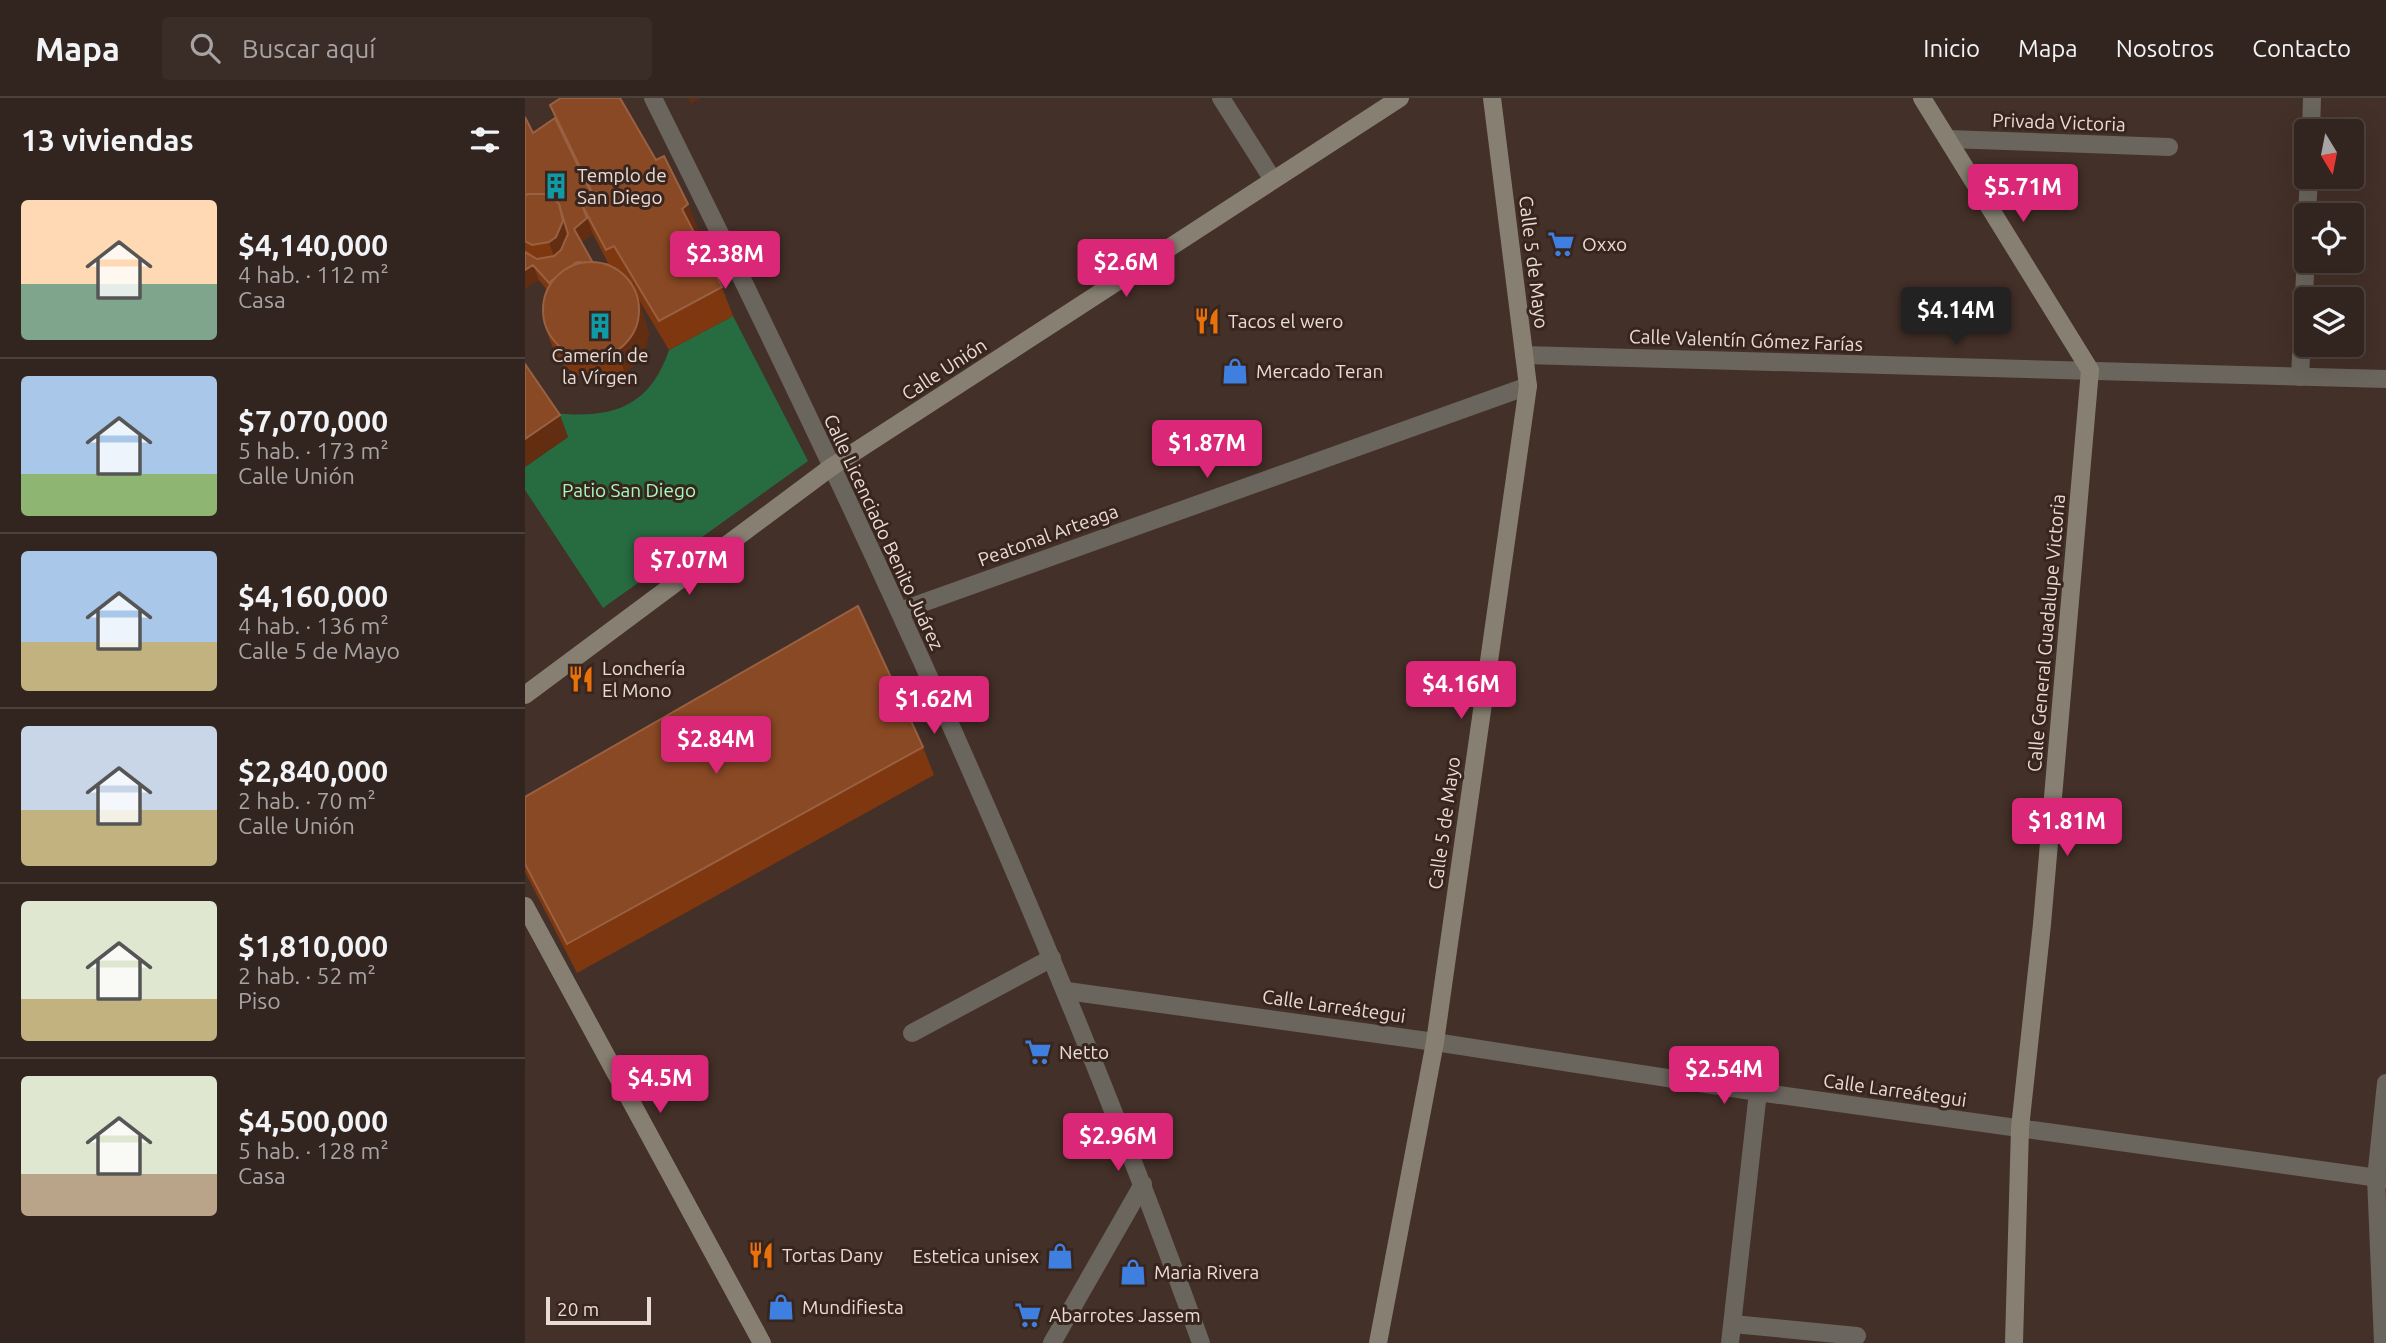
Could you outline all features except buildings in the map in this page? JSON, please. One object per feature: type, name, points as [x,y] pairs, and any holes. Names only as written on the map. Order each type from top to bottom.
[{"type":"street","name":"Calle Licenciado Benito Juárez","points":[[653,98],[900,611],[1067,990],[1143,1184],[1201,1343]]},
{"type":"street","points":[[1221,98],[1273,180]]},
{"type":"street","name":"Calle Unión","points":[[525,695],[830,468],[1400,98]]},
{"type":"street","name":"Calle 5 de Mayo","points":[[1378,1343],[1434,1042],[1528,386],[1492,98]]},
{"type":"street","points":[[1922,98],[2090,370]]},
{"type":"street","points":[[2311,119],[2312,98]]},
{"type":"street","name":"Privada Victoria","points":[[1948,139],[2169,147]]},
{"type":"street","points":[[2300,377],[2305,273]]},
{"type":"street","name":"Calle Valentín Gómez Farías","points":[[1524,355],[2386,379]]},
{"type":"street","name":"Calle General Guadalupe Victoria","points":[[2014,1343],[2020,1128],[2042,925],[2090,370]]},
{"type":"street","name":"Peatonal Arteaga","points":[[900,611],[1528,386]]},
{"type":"street","points":[[525,906],[762,1343]]},
{"type":"street","points":[[912,1033],[1052,958]]},
{"type":"street","name":"Calle Larreátegui","points":[[1067,990],[1434,1042],[1758,1092],[2381,1178]]},
{"type":"street","points":[[2383,1343],[2381,1178],[2386,1083]]},
{"type":"street","points":[[1730,1343],[1758,1092]]},
{"type":"street","points":[[1052,1343],[1143,1184]]},
{"type":"street","points":[[1733,1325],[1857,1336]]},
{"type":"green space","name":"Patio San Diego","points":[[733,316],[808,461],[603,608],[525,490],[525,467],[568,437],[552,413],[592,414],[625,406],[650,386],[661,370],[669,350]]},
{"type":"place","name":"Templo de San Diego","points":[[556,186]]},
{"type":"place","name":"Oxxo","points":[[1561,244]]},
{"type":"place","name":"Tacos el wero","points":[[1207,321]]},
{"type":"place","name":"Camerín de la Vírgen","points":[[600,326]]},
{"type":"place","name":"Mercado Teran","points":[[1235,371]]},
{"type":"place","name":"Lonchería El Mono","points":[[581,679]]},
{"type":"place","name":"Netto","points":[[1038,1052]]},
{"type":"place","name":"Tortas Dany","points":[[761,1255]]},
{"type":"place","name":"Estetica unisex","points":[[1060,1256]]},
{"type":"place","name":"Maria Rivera","points":[[1133,1272]]},
{"type":"place","name":"Mundifiesta","points":[[781,1307]]},
{"type":"place","name":"Abarrotes Jassem","points":[[1028,1315]]}]
